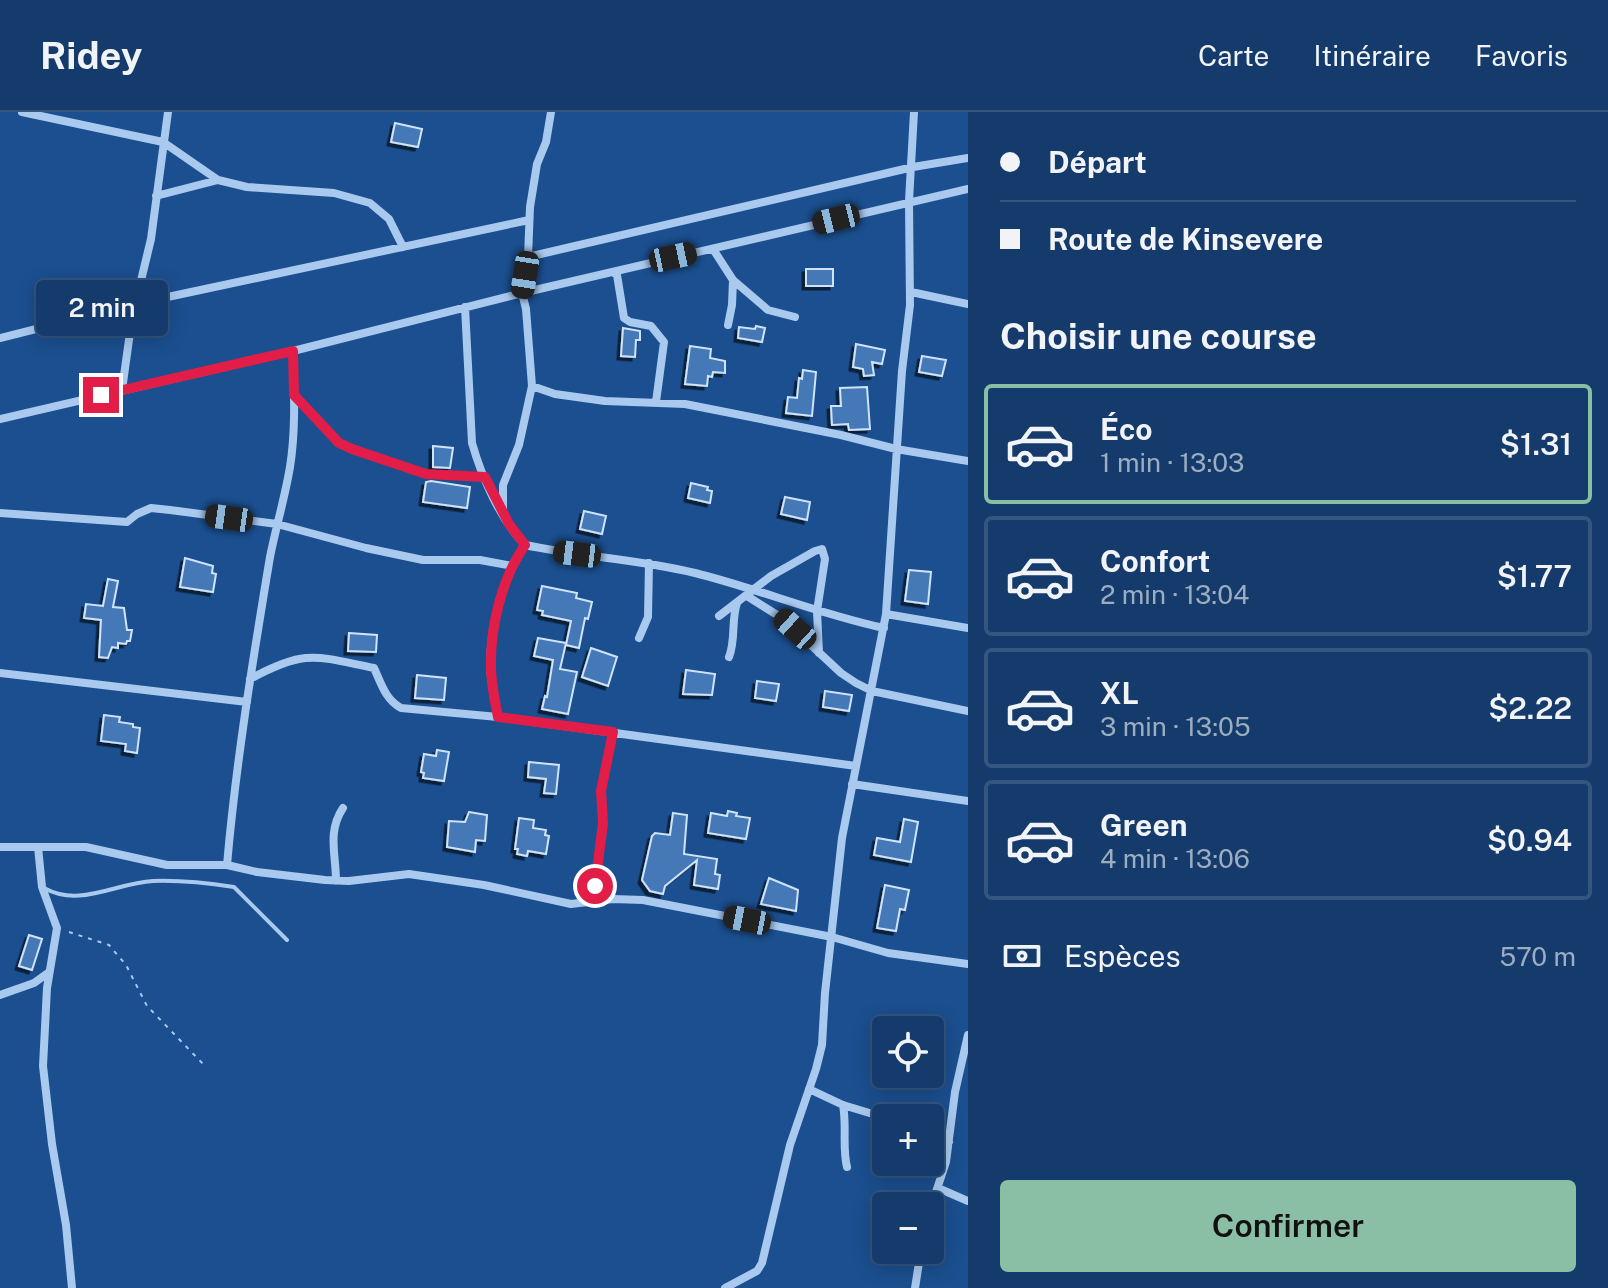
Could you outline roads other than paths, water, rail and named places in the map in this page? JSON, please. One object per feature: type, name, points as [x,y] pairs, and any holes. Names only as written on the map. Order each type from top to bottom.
[{"type":"street","points":[[22,112],[163,142],[218,180],[247,187],[334,193],[370,203],[389,219],[403,247]]},
{"type":"street","points":[[122,390],[135,304],[151,239],[168,112]]},
{"type":"street","points":[[502,513],[503,485],[519,445],[532,386],[522,293],[537,164],[546,142],[551,112]]},
{"type":"street","points":[[725,1288],[757,1271],[762,1263],[794,1132],[822,1045],[842,838],[886,614],[896,449],[911,292],[909,201],[914,112]]},
{"type":"street","points":[[528,257],[913,167],[968,158]]},
{"type":"street","points":[[156,196],[218,180]]},
{"type":"street","points":[[0,419],[968,189]]},
{"type":"street","points":[[0,338],[135,304],[529,220]]},
{"type":"street","points":[[713,249],[733,280],[768,310],[795,317]]},
{"type":"street","points":[[614,273],[617,275],[624,318],[630,322],[646,323],[664,342],[656,402]]},
{"type":"street","points":[[728,325],[733,280]]},
{"type":"street","points":[[911,292],[968,304]]},
{"type":"street","points":[[465,307],[470,427],[477,461],[502,513],[525,545],[649,563],[884,628]]},
{"type":"street","points":[[227,865],[233,793],[250,679],[292,449],[293,351]]},
{"type":"street","points":[[532,386],[555,394],[605,401],[656,402],[711,409],[896,449],[968,461]]},
{"type":"street","points":[[294,395],[339,443],[352,449],[426,474],[485,477]]},
{"type":"street","points":[[0,513],[127,522],[151,508],[277,524],[423,560],[480,560],[513,566]]},
{"type":"street","points":[[498,717],[492,683],[492,645],[502,594],[525,545]]},
{"type":"street","points":[[719,616],[780,570],[822,549],[825,559],[817,611],[819,653]]},
{"type":"street","points":[[639,638],[648,617],[649,563]]},
{"type":"street","points":[[747,596],[773,611],[841,673],[872,691],[968,711]]},
{"type":"street","points":[[729,657],[737,602]]},
{"type":"street","points":[[886,614],[968,628]]},
{"type":"street","points":[[250,679],[295,658],[318,657],[374,668],[379,683],[401,708],[498,717],[856,766]]},
{"type":"street","points":[[0,673],[247,702]]},
{"type":"street","points":[[593,903],[603,823],[601,791],[613,732]]},
{"type":"street","points":[[852,784],[968,801]]},
{"type":"street","points":[[336,881],[332,836],[343,808]]},
{"type":"street","points":[[0,847],[86,847],[167,865],[227,865],[336,881],[409,874],[484,885],[571,904],[613,899],[643,900],[812,936],[832,937],[888,953],[968,964]]},
{"type":"street","points":[[38,847],[42,887],[57,928],[48,973],[44,1080],[65,1212],[72,1288]]},
{"type":"street","points":[[0,995],[34,983],[48,973]]},
{"type":"street","points":[[937,1192],[946,1162],[955,1092],[968,1035]]},
{"type":"street","points":[[809,1089],[843,1105],[872,1114]]},
{"type":"street","points":[[843,1105],[847,1167]]},
{"type":"street","points":[[944,1140],[949,1142]]},
{"type":"street","points":[[938,1188],[968,1201]]},
{"type":"street","points":[[915,1288],[919,1264]]},
{"type":"lane","points":[[42,887],[56,895],[83,897],[132,883],[155,881],[234,887],[287,940]]}]
